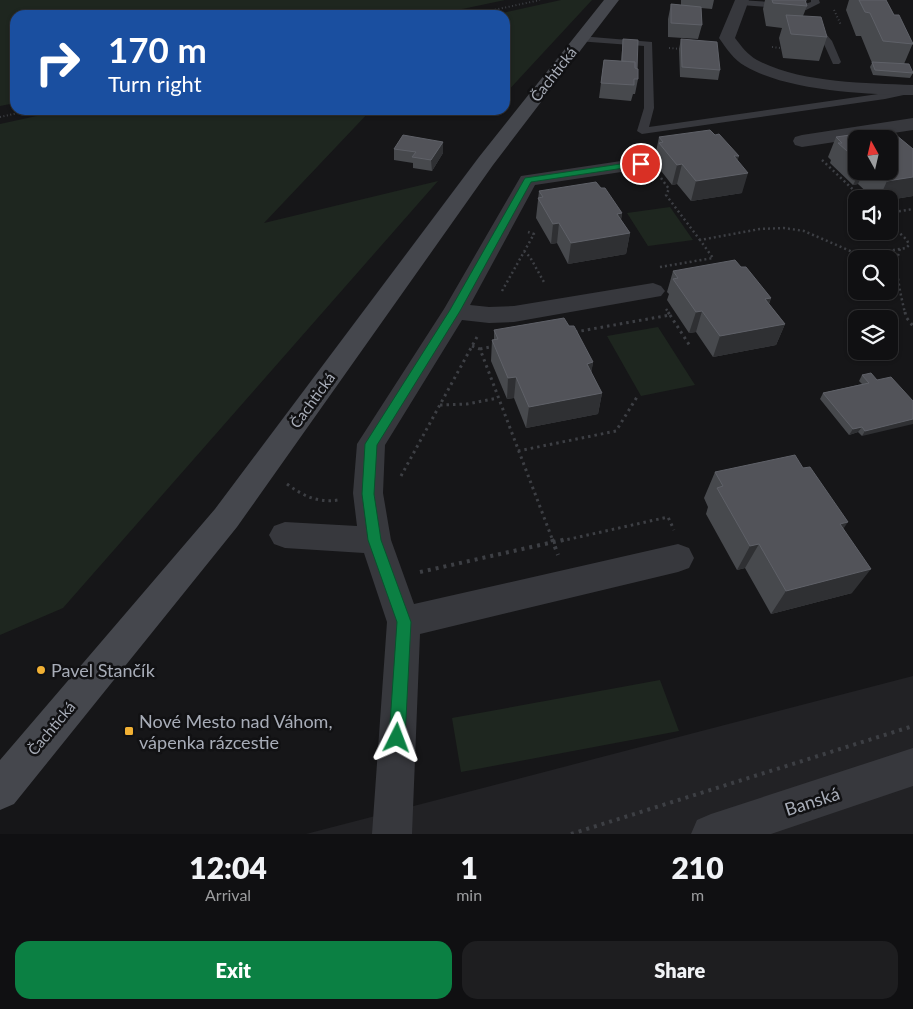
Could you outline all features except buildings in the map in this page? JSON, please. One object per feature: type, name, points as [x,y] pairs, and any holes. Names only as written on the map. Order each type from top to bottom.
[{"type":"main road","name":"Čachtická","points":[[0,790],[226,518],[486,161],[612,0]]},
{"type":"street","points":[[742,1],[727,38],[736,50],[751,63],[790,76],[863,88],[912,90]]},
{"type":"street","points":[[802,141],[913,124]]},
{"type":"street","points":[[392,834],[404,622],[375,540],[368,494],[371,444],[455,311],[528,180],[654,174]]},
{"type":"street","points":[[455,311],[489,315],[514,314],[653,291]]},
{"type":"street","points":[[285,535],[375,540]]},
{"type":"street","points":[[404,622],[678,558]]},
{"type":"street","name":"Banská","points":[[711,834],[913,767]]},
{"type":"lane","points":[[742,1],[806,6],[816,3],[815,0]]},
{"type":"lane","points":[[806,6],[814,28],[827,41],[836,62]]},
{"type":"lane","points":[[580,40],[649,44],[649,108],[642,131],[885,96],[912,90]]},
{"type":"path","points":[[494,10],[540,0]]},
{"type":"path","points":[[669,48],[686,49]]},
{"type":"path","points":[[802,141],[854,190]]},
{"type":"path","points":[[654,174],[670,189],[666,194],[713,258],[639,271],[690,346]]},
{"type":"path","points":[[898,212],[913,209]]},
{"type":"path","points":[[700,240],[778,227],[814,234],[851,252],[864,254],[906,248],[910,244],[898,232]]},
{"type":"path","points":[[509,293],[500,295],[534,234],[525,231]]},
{"type":"path","points":[[900,248],[897,256],[898,284],[906,316],[913,326]]},
{"type":"path","points":[[524,251],[530,257],[547,287],[537,288]]},
{"type":"path","points":[[566,334],[670,315]]},
{"type":"path","points":[[286,484],[299,494],[324,503],[393,489],[479,334]]},
{"type":"path","points":[[472,346],[480,349],[499,345]]},
{"type":"path","points":[[480,349],[569,583]]},
{"type":"path","points":[[518,450],[616,430],[637,397]]},
{"type":"path","points":[[439,405],[467,404],[498,398]]},
{"type":"path","points":[[413,566],[417,573],[668,517],[677,536],[683,534],[693,554],[678,558]]},
{"type":"path","points":[[571,834],[913,726]]},
{"type":"shaded area","points":[[0,0],[505,0],[458,10],[10,10],[10,104],[0,106]]},
{"type":"shaded area","points":[[561,0],[592,0],[510,89],[510,11]]},
{"type":"shaded area","points":[[41,115],[366,115],[264,223],[438,181],[63,608],[0,635],[0,124]]},
{"type":"shaded area","points":[[670,207],[693,240],[648,246],[627,213]]},
{"type":"shaded area","points":[[658,327],[695,385],[641,396],[607,336]]},
{"type":"shaded area","points":[[913,676],[913,834],[306,834]]},
{"type":"shaded area","points":[[660,680],[679,731],[461,772],[452,718]]},
{"type":"place","name":"Pavel Stančík","points":[[41,670]]},
{"type":"place","name":"Nové Mesto nad Váhom, vápenka rázcestie","points":[[129,731]]},
{"type":"route","points":[[397,738],[404,622],[375,540],[368,494],[371,444],[455,311],[528,180],[641,164]]}]
